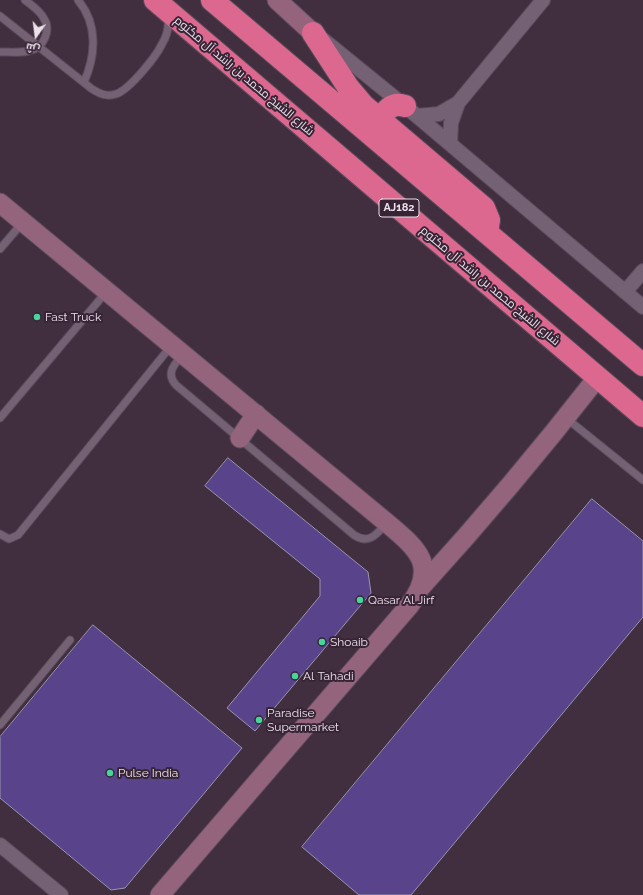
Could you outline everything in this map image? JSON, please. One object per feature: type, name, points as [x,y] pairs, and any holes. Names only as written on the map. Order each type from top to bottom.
[{"type":"highway","points":[[212,0],[643,365]]},
{"type":"highway","name":"شارع الشيخ محمد بن راشد آل مكتوم","points":[[161,5],[643,416]]},
{"type":"highway","points":[[313,33],[348,87],[364,106],[382,123],[484,208],[489,220],[487,233]]},
{"type":"highway","points":[[382,123],[387,109],[395,105],[411,111]]},
{"type":"street","points":[[277,0],[313,33],[332,45],[643,307]]},
{"type":"street","points":[[450,144],[451,123],[458,103],[543,0]]},
{"type":"street","points":[[411,111],[439,114],[458,103]]},
{"type":"street","points":[[0,203],[388,523],[419,552],[422,564],[420,588]]},
{"type":"street","points":[[625,292],[643,271]]},
{"type":"street","points":[[160,895],[409,606],[420,588],[566,418],[597,378]]},
{"type":"street","points":[[240,438],[256,414]]},
{"type":"street","points":[[0,845],[61,895]]},
{"type":"lane","points":[[0,52],[28,52],[39,47],[46,38],[46,21],[39,12],[25,0]]},
{"type":"lane","points":[[78,0],[88,15],[94,41],[92,58],[84,82]]},
{"type":"lane","points":[[0,16],[98,93],[110,96],[124,91],[156,54],[162,44],[168,22],[161,5]]},
{"type":"lane","points":[[0,249],[23,222]]},
{"type":"lane","points":[[0,418],[107,291]]},
{"type":"lane","points":[[177,350],[171,370],[173,382],[358,538],[373,538],[388,523]]},
{"type":"lane","points":[[0,534],[9,539],[18,535],[177,350]]},
{"type":"lane","points":[[566,418],[643,480]]},
{"type":"lane","points":[[0,725],[70,640]]},
{"type":"building","points":[[228,458],[368,572],[371,593],[255,731],[227,708],[320,596],[320,579],[205,486]]},
{"type":"building","points":[[592,499],[643,541],[643,617],[411,895],[359,895],[302,847]]},
{"type":"building","name":"Pulse India","points":[[93,625],[242,748],[125,888],[111,890],[0,798],[0,737]]},
{"type":"place","name":"Fast Truck","points":[[37,317]]},
{"type":"place","name":"Qasar Al Jirf","points":[[360,600]]},
{"type":"place","name":"Shoaib","points":[[322,642]]},
{"type":"place","name":"Al Tahadi","points":[[295,676]]},
{"type":"place","name":"Paradise Supermarket","points":[[259,720]]},
{"type":"place","name":"Pulse India","points":[[110,773]]}]
